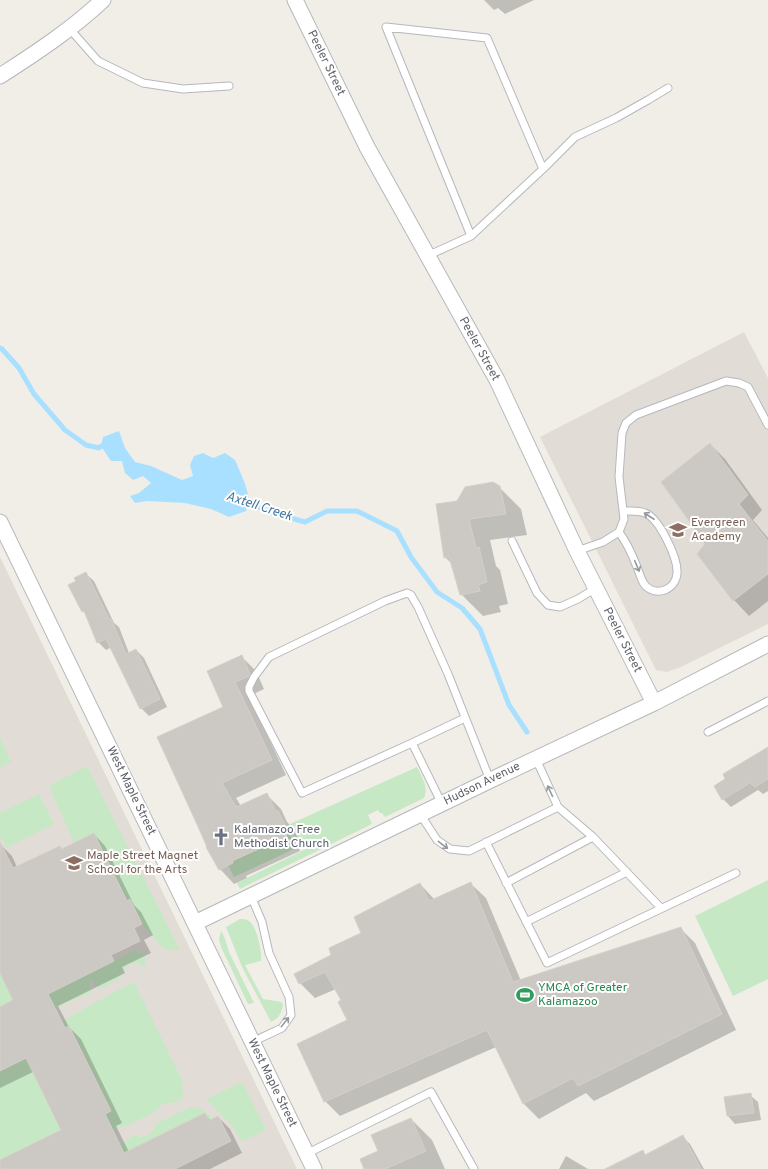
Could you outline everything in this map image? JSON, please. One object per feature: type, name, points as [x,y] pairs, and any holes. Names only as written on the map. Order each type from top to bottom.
[{"type":"street","points":[[0,76],[35,54],[103,0]]},
{"type":"street","name":"Peeler Street","points":[[295,0],[367,147],[497,380],[577,551],[654,703]]},
{"type":"street","name":"West Maple Street","points":[[0,522],[314,1169]]},
{"type":"street","name":"Hudson Avenue","points":[[195,923],[490,780],[654,703],[768,644]]},
{"type":"lane","points":[[471,236],[386,27],[487,38],[543,169]]},
{"type":"lane","points":[[69,28],[98,60],[143,83],[183,89],[229,86]]},
{"type":"lane","points":[[427,256],[471,236],[575,137],[616,118],[668,88]]},
{"type":"lane","points":[[577,551],[604,542],[619,532],[624,519],[619,477],[622,433],[626,423],[636,415],[726,381],[739,383],[748,388],[768,425]]},
{"type":"lane","points":[[619,532],[627,544],[644,583],[651,590],[661,591],[670,588],[675,581],[677,572],[675,562],[670,548],[656,521],[645,513],[624,511]]},
{"type":"lane","points":[[512,541],[537,593],[548,605],[560,607],[578,599],[596,588]]},
{"type":"lane","points":[[465,718],[302,793],[249,691],[249,687],[254,677],[269,657],[385,601],[407,593],[411,595],[418,607],[448,674],[490,780]]},
{"type":"lane","points":[[708,732],[768,701]]},
{"type":"lane","points":[[412,743],[442,804]]},
{"type":"lane","points":[[536,759],[558,807],[593,837],[661,908]]},
{"type":"lane","points":[[420,814],[438,840],[450,850],[469,851],[558,807]]},
{"type":"lane","points":[[506,883],[593,837]]},
{"type":"lane","points":[[486,842],[547,963],[736,873]]},
{"type":"lane","points":[[526,922],[627,872]]},
{"type":"lane","points":[[251,896],[262,922],[269,953],[289,997],[291,1015],[282,1028],[252,1042]]},
{"type":"lane","points":[[306,1154],[431,1092],[474,1169]]},
{"type":"shaded area","name":"Evergreen Academy","points":[[744,332],[768,378],[768,624],[681,667],[667,672],[656,670],[540,437]]},
{"type":"shaded area","name":"Maple Street Magnet School for the Arts","points":[[0,557],[297,1169],[0,1169]]},
{"type":"green space","points":[[0,737],[11,762],[0,767]]},
{"type":"green space","points":[[87,766],[180,950],[167,950],[162,947],[142,924],[130,899],[127,901],[94,833],[74,843],[49,786]]},
{"type":"green space","points":[[417,767],[423,779],[426,790],[424,798],[385,817],[378,810],[368,815],[372,824],[240,889],[237,883],[314,845],[311,840],[299,845],[290,824]]},
{"type":"green space","points":[[39,794],[54,824],[6,848],[0,836],[0,813]]},
{"type":"green space","points":[[287,830],[296,848],[234,877],[228,865],[233,863],[232,861],[286,836],[285,831]]},
{"type":"green space","points":[[768,880],[768,979],[733,996],[695,916]]},
{"type":"green space","points":[[240,919],[247,920],[252,924],[257,933],[261,952],[261,961],[245,965],[263,999],[282,1002],[283,1005],[279,1015],[271,1022],[242,967],[226,927]]},
{"type":"green space","points":[[221,931],[229,952],[254,1003],[248,1004],[221,947],[219,939]]},
{"type":"green space","points":[[136,950],[145,955],[146,963],[144,967],[136,963],[129,964],[124,970],[121,978],[100,989],[98,987],[97,988],[92,980],[88,982],[93,992],[54,1008],[48,994]]},
{"type":"green space","points":[[0,973],[13,1000],[0,1007]]},
{"type":"green space","points":[[134,982],[184,1084],[181,1085],[183,1096],[182,1099],[176,1102],[162,1105],[154,1113],[123,1127],[112,1130],[105,1114],[111,1111],[70,1026],[65,1029],[62,1022]]},
{"type":"green space","points":[[35,1054],[33,1072],[53,1114],[69,1126],[0,1160],[0,1071]]},
{"type":"green space","points":[[242,1082],[266,1130],[245,1140],[240,1139],[234,1128],[206,1099]]},
{"type":"green space","points":[[191,1107],[206,1112],[213,1119],[209,1121],[205,1114],[124,1153],[120,1145],[134,1135],[141,1137],[148,1135],[153,1131],[155,1124]]},
{"type":"water","points":[[119,431],[125,448],[135,462],[151,466],[182,480],[193,476],[190,465],[194,456],[203,453],[213,458],[225,453],[235,460],[244,481],[249,497],[246,511],[229,517],[211,509],[185,503],[147,501],[135,503],[130,496],[139,493],[151,483],[143,476],[133,480],[125,473],[122,461],[111,461],[101,446],[103,437]]},
{"type":"building","points":[[710,443],[748,495],[739,504],[768,541],[768,574],[733,601],[697,554],[705,544],[661,482]]},
{"type":"building","points":[[493,482],[500,486],[506,514],[469,519],[476,548],[479,547],[487,582],[478,585],[480,591],[460,595],[449,557],[444,558],[436,504],[457,501],[465,487]]},
{"type":"building","points":[[86,572],[109,619],[111,619],[126,654],[136,649],[160,699],[140,709],[106,639],[97,643],[84,611],[82,612],[68,585],[76,581],[74,578]]},
{"type":"building","points":[[242,655],[250,674],[249,676],[235,682],[272,760],[222,783],[236,807],[267,793],[276,812],[278,811],[286,827],[284,829],[287,836],[232,861],[233,863],[219,870],[206,847],[157,737],[223,707],[207,671]]},
{"type":"building","points":[[768,747],[768,779],[755,787],[750,783],[722,800],[714,786],[725,779],[723,774]]},
{"type":"building","points":[[94,833],[127,901],[130,899],[142,924],[134,928],[140,941],[111,955],[114,961],[48,994],[65,1028],[69,1026],[111,1111],[105,1114],[124,1153],[205,1113],[209,1121],[218,1116],[231,1141],[175,1169],[0,1169],[0,1160],[61,1130],[26,1058],[0,1071],[0,1007],[13,1000],[0,973],[0,842],[13,868],[60,846],[62,849]]},
{"type":"building","name":"YMCA of Greater Kalamazoo","points":[[471,882],[513,982],[681,927],[722,1014],[578,1086],[573,1078],[523,1104],[487,1030],[324,1102],[297,1044],[347,1020],[338,1002],[341,1000],[325,972],[299,984],[294,974],[331,955],[329,948],[361,933],[354,917],[420,883],[429,901]]},
{"type":"building","points":[[751,1093],[754,1113],[727,1116],[724,1097]]},
{"type":"building","points":[[411,1118],[426,1151],[385,1169],[364,1169],[360,1159],[378,1151],[371,1135]]},
{"type":"building","points":[[683,1135],[701,1169],[605,1169],[643,1150],[645,1155]]},
{"type":"waterway","name":"Axtell Creek","points":[[0,348],[19,368],[34,394],[65,430],[86,445],[99,448],[101,446],[107,447]]},
{"type":"waterway","name":"Axtell Creek","points":[[242,500],[273,513],[305,522],[327,511],[357,511],[397,531],[411,557],[437,592],[462,608],[480,629],[509,705],[527,732]]},
{"type":"place","name":"Evergreen Academy","points":[[678,530]]},
{"type":"place","name":"Kalamazoo Free Methodist Church","points":[[221,837]]},
{"type":"place","name":"Maple Street Magnet School for the Arts","points":[[74,863]]},
{"type":"place","name":"YMCA of Greater Kalamazoo","points":[[525,995]]}]
